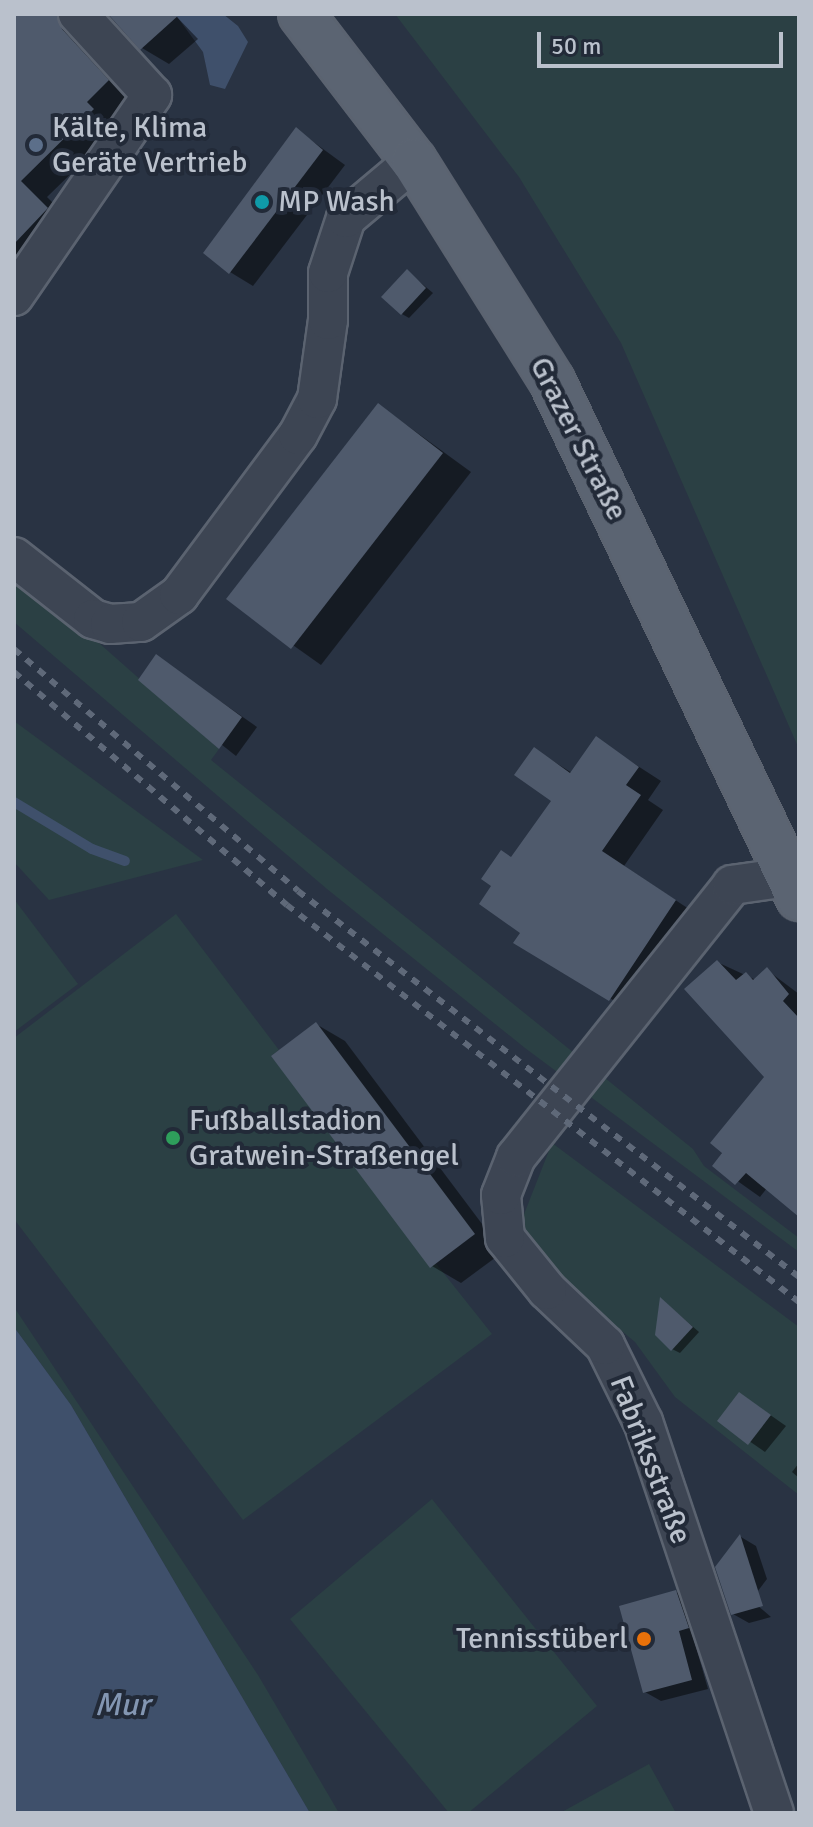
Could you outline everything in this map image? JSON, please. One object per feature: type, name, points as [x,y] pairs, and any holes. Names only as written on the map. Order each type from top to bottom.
[{"type":"main road","name":"Grazer Straße","points":[[301,14],[414,161],[552,381],[794,888]]},
{"type":"street","points":[[14,296],[152,95],[78,14]]},
{"type":"street","points":[[14,557],[93,619],[110,624],[141,622],[179,595],[298,435],[317,399],[328,320],[328,273],[346,218],[414,161]]},
{"type":"street","name":"Fabriksstraße","points":[[774,1813],[643,1422],[605,1345],[547,1290],[505,1238],[501,1195],[516,1157],[732,885],[794,888]]},
{"type":"green space","points":[[395,14],[799,14],[799,749],[621,343],[519,177]]},
{"type":"green space","points":[[14,568],[219,749],[211,760],[693,1149],[704,1166],[799,1238],[799,1252],[525,1048],[327,889],[14,622]]},
{"type":"green space","points":[[14,721],[203,860],[49,900],[14,862]]},
{"type":"green space","points":[[14,899],[78,984],[14,1032]]},
{"type":"green space","name":"Fußballstadion Gratwein-Straßengel","points":[[176,914],[279,1050],[271,1056],[492,1334],[243,1520],[14,1219],[14,1038]]},
{"type":"green space","points":[[552,1143],[799,1327],[799,1495],[675,1397],[635,1342],[539,1262],[517,1232]]},
{"type":"green space","points":[[14,1307],[258,1675],[339,1813],[310,1813],[71,1405],[14,1327]]},
{"type":"green space","points":[[432,1499],[597,1706],[468,1813],[449,1813],[290,1619]]},
{"type":"green space","points":[[649,1764],[676,1813],[560,1813]]},
{"type":"water","points":[[175,14],[223,14],[238,26],[248,42],[225,89],[210,85],[203,52]]},
{"type":"water","name":"Mur","points":[[14,1327],[71,1405],[310,1813],[14,1813]]},
{"type":"building","name":"Kälte, Klima Geräte Vertrieb","points":[[14,14],[57,14],[62,29],[109,80],[87,102],[94,109],[21,181],[48,208],[14,244]]},
{"type":"building","points":[[108,14],[180,14],[140,50]]},
{"type":"building","name":"MP Wash","points":[[296,127],[323,150],[229,274],[203,253]]},
{"type":"building","points":[[407,269],[426,288],[401,315],[381,297]]},
{"type":"building","points":[[378,403],[443,453],[291,649],[226,599]]},
{"type":"building","points":[[156,654],[242,717],[219,749],[138,680]]},
{"type":"building","points":[[596,736],[639,767],[626,785],[641,795],[602,851],[676,900],[609,1001],[513,943],[520,933],[479,904],[491,886],[481,879],[501,850],[511,857],[551,801],[514,775],[534,747],[570,773]]},
{"type":"building","points":[[717,960],[736,980],[746,972],[753,980],[767,967],[789,994],[783,1001],[799,1018],[799,1217],[746,1173],[735,1185],[712,1166],[722,1153],[710,1143],[764,1077],[684,989]]},
{"type":"building","points":[[316,1022],[475,1234],[430,1268],[271,1056]]},
{"type":"building","points":[[660,1297],[693,1327],[671,1351],[655,1335]]},
{"type":"building","points":[[739,1392],[771,1415],[748,1445],[717,1421]]},
{"type":"building","points":[[740,1534],[763,1606],[731,1615],[715,1567]]},
{"type":"building","points":[[676,1590],[689,1628],[679,1631],[692,1680],[643,1693],[619,1606]]},
{"type":"waterway","points":[[14,802],[92,849],[125,861]]},
{"type":"railway","points":[[14,649],[298,891],[799,1277]]},
{"type":"railway","points":[[14,672],[287,905],[799,1302]]},
{"type":"place","name":"Kälte, Klima Geräte Vertrieb","points":[[36,145]]},
{"type":"place","name":"MP Wash","points":[[262,202]]},
{"type":"place","name":"Fußballstadion Gratwein-Straßengel","points":[[173,1138]]},
{"type":"place","name":"Tennisstüberl","points":[[644,1639]]}]
